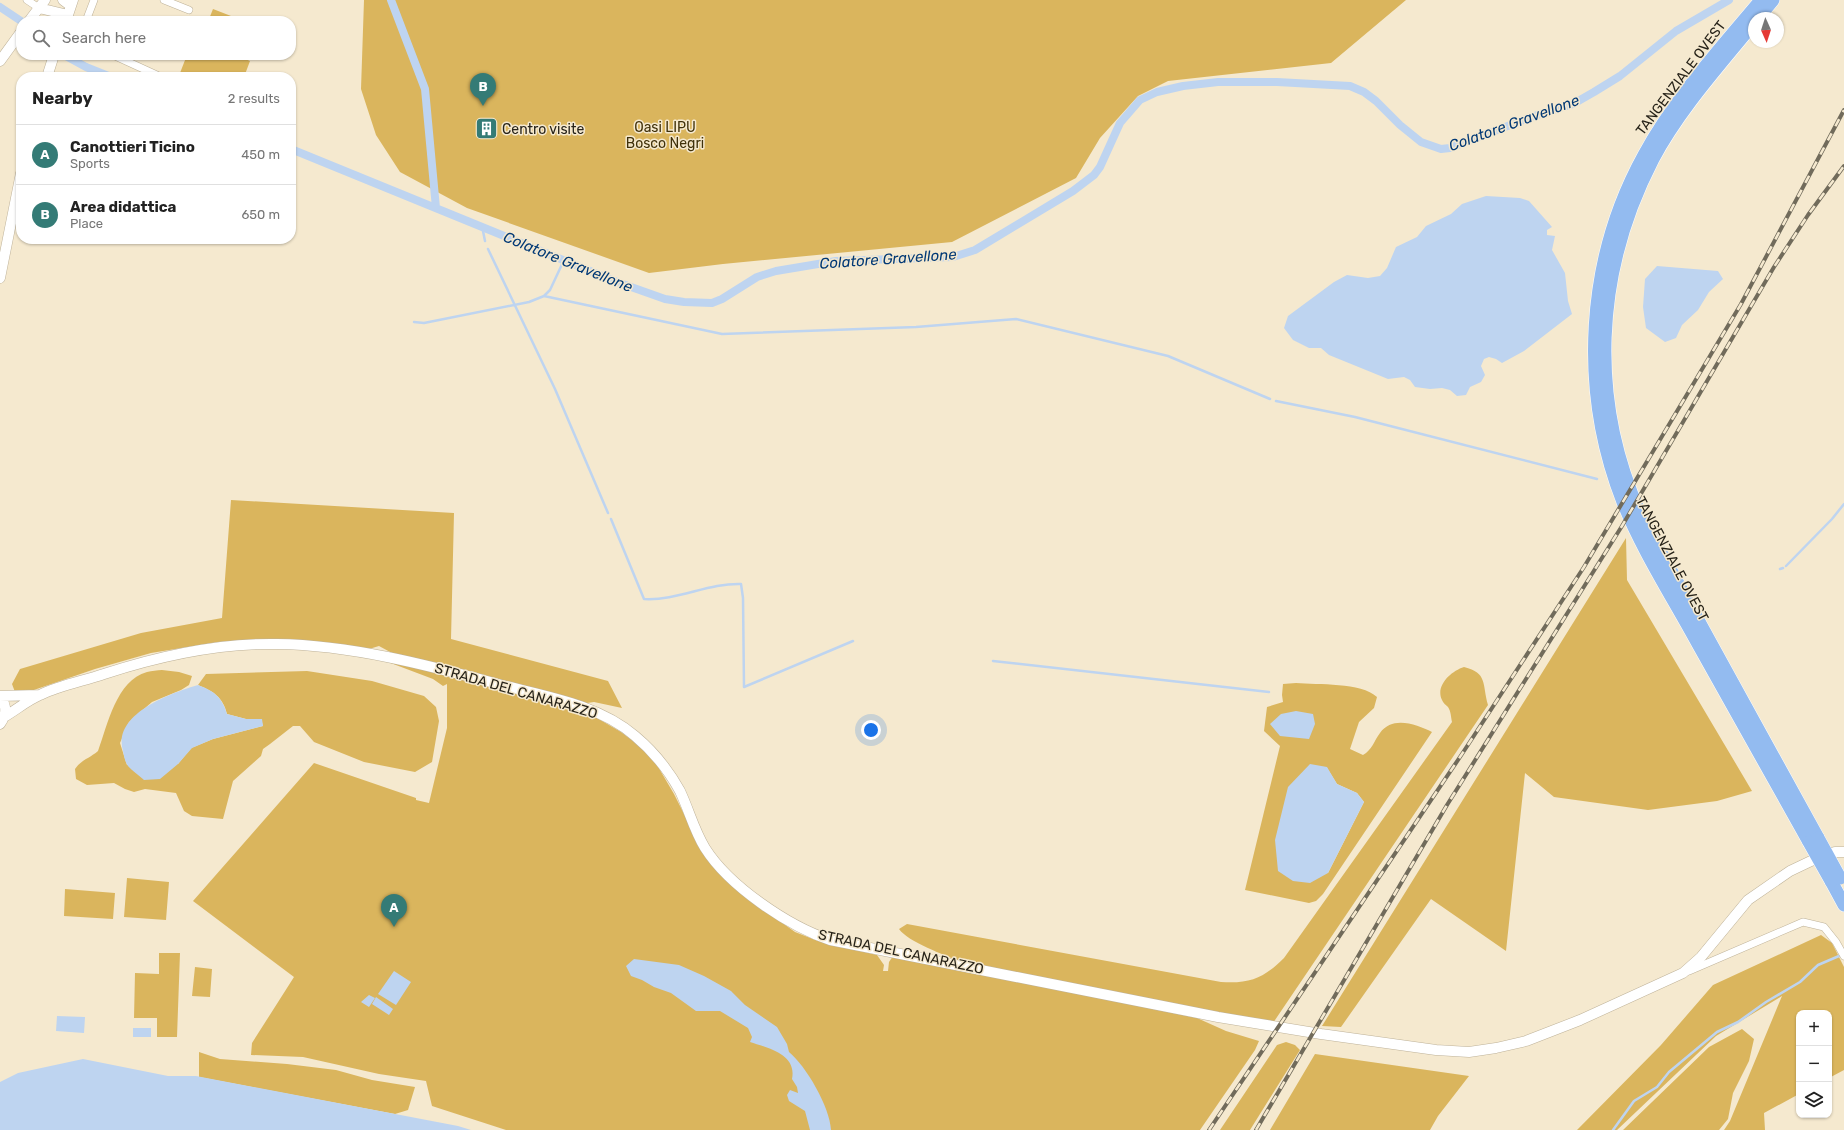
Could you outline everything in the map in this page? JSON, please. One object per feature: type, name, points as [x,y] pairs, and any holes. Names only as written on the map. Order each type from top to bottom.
[{"type":"highway","name":"TANGENZIALE OVEST","points":[[1764,3],[1682,99],[1645,154],[1629,187],[1616,221],[1602,274],[1597,306],[1594,365],[1600,420],[1614,476],[1623,503],[1664,582],[1838,881],[1844,905]]},
{"type":"highway","name":"TANGENZIALE OVEST","points":[[1748,31],[1669,133],[1653,158],[1626,219],[1620,238],[1606,308],[1605,370],[1611,422],[1617,450],[1638,511],[1814,840]]},
{"type":"street","points":[[28,0],[68,8]]},
{"type":"street","points":[[88,16],[94,0]]},
{"type":"street","points":[[164,0],[189,10]]},
{"type":"street","points":[[33,16],[42,4]]},
{"type":"street","points":[[0,61],[16,39]]},
{"type":"street","points":[[49,72],[52,60]]},
{"type":"street","points":[[124,60],[150,72]]},
{"type":"street","points":[[0,278],[16,198]]},
{"type":"street","name":"STRADA DEL CANARAZZO","points":[[2,720],[40,695],[137,663],[242,645],[279,644],[372,654],[412,661],[553,698],[590,710],[615,721],[635,736],[662,764],[680,792],[705,848],[716,862],[742,887],[779,916],[813,935],[830,940],[1272,1026],[1436,1050],[1469,1052],[1526,1041],[1580,1020],[1684,973],[1702,957],[1748,900],[1790,871],[1829,854],[1844,852]]},
{"type":"street","name":"STRADA DEL CANARAZZO","points":[[0,696],[40,695]]},
{"type":"street","points":[[0,696],[5,706],[2,720]]},
{"type":"street","points":[[1684,973],[1803,922],[1824,927],[1836,942],[1844,956]]},
{"type":"street","points":[[1709,947],[1714,954],[1723,957]]},
{"type":"green space","name":"Oasi LIPU Bosco Negri","points":[[364,0],[1406,0],[1331,63],[1168,81],[1138,96],[1100,138],[1076,178],[952,242],[723,264],[649,273],[467,208],[400,172],[376,135],[361,89]]},
{"type":"green space","points":[[213,9],[231,16],[210,16]]},
{"type":"green space","points":[[185,60],[250,61],[246,72],[180,72]]},
{"type":"green space","points":[[231,500],[454,513],[451,639],[608,681],[622,708],[594,702],[587,703],[392,653],[379,646],[369,649],[272,639],[218,642],[151,653],[95,669],[28,692],[15,692],[12,684],[20,669],[141,633],[222,618]]},
{"type":"green space","points":[[1626,538],[1627,580],[1752,791],[1717,801],[1648,810],[1554,797],[1525,773],[1506,951],[1431,899],[1341,1027],[1322,1026]]},
{"type":"green space","points":[[388,662],[486,684],[597,718],[621,732],[641,747],[657,765],[674,794],[699,844],[774,917],[795,932],[818,941],[877,955],[884,965],[883,971],[888,971],[889,962],[893,956],[1197,1018],[1226,1031],[1259,1041],[1255,1050],[1200,1130],[506,1130],[432,1106],[426,1081],[379,1074],[303,1057],[251,1055],[252,1043],[294,977],[193,901],[314,763],[416,798],[416,800],[429,803],[447,728],[447,684],[443,686],[433,679]]},
{"type":"green space","points":[[1464,667],[1472,669],[1481,676],[1488,705],[1273,1023],[961,962],[910,939],[899,929],[907,924],[1221,982],[1248,981],[1263,975],[1284,958],[1452,722],[1449,709],[1440,695],[1442,684],[1454,672]]},
{"type":"green space","points":[[162,670],[179,672],[192,676],[189,685],[181,690],[152,702],[129,722],[120,743],[127,765],[178,764],[191,748],[213,739],[263,726],[261,719],[246,719],[227,714],[223,703],[217,695],[198,685],[206,674],[307,671],[372,681],[424,696],[436,707],[439,721],[432,762],[415,772],[364,762],[314,742],[300,726],[293,726],[263,749],[261,756],[233,781],[223,819],[192,816],[184,811],[176,793],[145,789],[134,792],[114,783],[87,785],[76,779],[75,769],[77,766],[98,751],[115,705],[128,684],[136,677],[147,672]]},
{"type":"green space","points":[[1296,683],[1339,685],[1361,689],[1370,692],[1377,697],[1374,708],[1359,722],[1350,749],[1363,755],[1371,748],[1380,733],[1392,724],[1412,724],[1432,732],[1323,894],[1316,901],[1309,903],[1245,890],[1280,746],[1264,731],[1267,707],[1283,702],[1283,684]],"holes":[[[1327,768],[1337,784],[1357,793],[1364,802],[1328,873]]]},
{"type":"green space","points":[[127,878],[169,882],[166,920],[124,917]]},
{"type":"green space","points":[[65,889],[115,893],[113,919],[64,916]]},
{"type":"green space","points":[[1821,935],[1832,943],[1844,967],[1844,1070],[1832,1076],[1832,1010],[1796,1010],[1796,1096],[1764,1113],[1765,1130],[1724,1130],[1730,1121],[1782,996],[1716,1036],[1617,1130],[1577,1130],[1661,1045],[1713,985]]},
{"type":"green space","points":[[159,953],[180,953],[177,1037],[157,1037],[157,1018],[134,1018],[135,973],[159,974]]},
{"type":"green space","points":[[195,967],[212,969],[210,997],[192,996]]},
{"type":"green space","points":[[1742,1029],[1754,1039],[1749,1061],[1733,1093],[1728,1119],[1719,1130],[1623,1130],[1709,1047]]},
{"type":"green space","points":[[1286,1042],[1295,1045],[1300,1050],[1250,1130],[1220,1130],[1277,1045]]},
{"type":"green space","points":[[199,1052],[220,1059],[287,1064],[336,1070],[372,1080],[415,1087],[408,1110],[395,1114],[199,1077]]},
{"type":"green space","points":[[1315,1054],[1469,1076],[1438,1116],[1430,1130],[1270,1130]]},
{"type":"water","points":[[1486,196],[1520,198],[1529,201],[1552,227],[1547,230],[1547,235],[1555,236],[1552,250],[1565,273],[1568,301],[1572,314],[1524,351],[1502,363],[1489,357],[1484,359],[1481,366],[1485,375],[1481,382],[1470,387],[1466,395],[1457,396],[1450,390],[1442,388],[1430,389],[1415,387],[1410,380],[1404,377],[1388,379],[1329,355],[1321,348],[1309,348],[1293,340],[1284,328],[1288,316],[1334,282],[1347,275],[1368,278],[1380,276],[1387,268],[1396,247],[1417,237],[1426,226],[1451,214],[1462,204]]},
{"type":"water","points":[[1657,266],[1718,271],[1723,279],[1709,292],[1698,310],[1682,325],[1676,338],[1665,342],[1646,328],[1643,307],[1645,279]]},
{"type":"water","points":[[198,685],[217,695],[223,703],[227,714],[246,719],[262,719],[263,726],[213,739],[192,748],[178,764],[160,779],[144,780],[130,768],[125,761],[122,738],[126,726],[146,707],[173,693]]},
{"type":"water","points":[[1296,711],[1313,714],[1315,724],[1309,739],[1280,736],[1270,724],[1281,714]]},
{"type":"water","points":[[1310,764],[1327,767],[1337,784],[1357,793],[1364,802],[1328,873],[1310,883],[1293,881],[1278,871],[1275,840],[1288,787]]},
{"type":"water","points":[[634,959],[679,965],[704,976],[731,991],[745,1005],[777,1027],[787,1044],[789,1052],[803,1067],[822,1099],[830,1121],[831,1130],[810,1130],[805,1111],[789,1101],[787,1095],[790,1090],[798,1093],[797,1087],[792,1079],[790,1064],[786,1058],[780,1053],[750,1042],[752,1037],[748,1028],[720,1011],[696,1011],[671,993],[631,976],[626,966]]},
{"type":"water","points":[[394,971],[411,982],[396,1005],[378,994]]},
{"type":"water","points":[[369,995],[375,998],[369,1007],[361,1002]]},
{"type":"water","points":[[376,997],[393,1009],[389,1015],[372,1004]]},
{"type":"water","points":[[57,1016],[85,1017],[84,1033],[56,1031]]},
{"type":"water","points":[[133,1028],[151,1028],[151,1037],[133,1037]]},
{"type":"water","points":[[83,1059],[168,1076],[196,1076],[458,1126],[471,1130],[0,1130],[0,1082],[18,1073]]},
{"type":"waterway","points":[[391,0],[425,89],[436,208]]},
{"type":"waterway","name":"Colatore Gravellone","points":[[296,151],[617,282],[665,299],[684,302],[712,303],[722,299],[757,277],[776,271],[836,261],[953,257],[975,250],[1073,191],[1094,175],[1100,167],[1120,123],[1140,100],[1157,92],[1183,86],[1218,82],[1277,82],[1350,86],[1364,92],[1376,101],[1400,125],[1421,142],[1441,149],[1450,148],[1531,117],[1573,104],[1620,76],[1676,31],[1729,0]]},
{"type":"waterway","name":"Colatore Gravellone","points":[[0,7],[16,18]]},
{"type":"waterway","name":"Colatore Gravellone","points":[[73,60],[98,72]]},
{"type":"waterway","points":[[482,226],[485,241]]},
{"type":"waterway","points":[[488,249],[555,389],[608,513]]},
{"type":"waterway","points":[[414,322],[424,323],[529,302],[544,296],[550,290],[564,260]]},
{"type":"waterway","points":[[544,296],[722,334],[916,327],[1016,319],[1168,356],[1270,399]]},
{"type":"waterway","points":[[1276,401],[1355,417],[1597,479]]},
{"type":"waterway","points":[[1786,566],[1832,519],[1844,504]]},
{"type":"waterway","points":[[611,519],[644,599],[656,599],[717,586],[741,584],[743,598],[744,687],[853,641]]},
{"type":"waterway","points":[[993,661],[1269,692]]},
{"type":"waterway","points":[[1613,1130],[1634,1101],[1657,1087],[1669,1072],[1717,1032],[1738,1022],[1766,1002],[1800,982],[1818,965],[1839,956]]},
{"type":"railway","points":[[1209,1130],[1462,754],[1584,567],[1741,304],[1844,110]]},
{"type":"railway","points":[[1256,1130],[1447,805],[1622,526],[1774,267],[1808,215],[1844,166]]},
{"type":"place","name":"Area didattica","points":[[483,106]]},
{"type":"place","name":"Centro visite","points":[[486,129]]},
{"type":"place","name":"Canottieri Ticino","points":[[394,927]]}]
